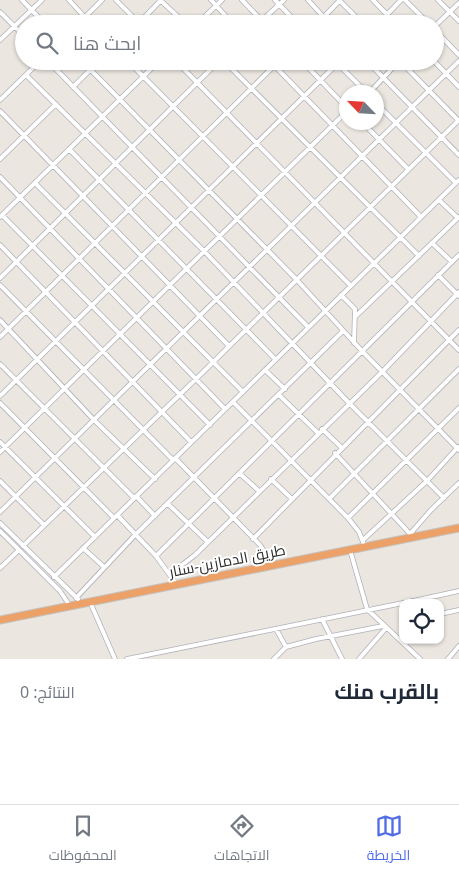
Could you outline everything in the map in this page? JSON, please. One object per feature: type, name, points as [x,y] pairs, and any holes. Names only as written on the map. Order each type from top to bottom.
[{"type":"highway","name":"طريق الدمازين-سنار","points":[[0,620],[350,550],[364,543],[459,528]]},
{"type":"street","points":[[22,0],[36,15]]},
{"type":"street","points":[[26,15],[42,0]]},
{"type":"street","points":[[69,0],[82,15]]},
{"type":"street","points":[[86,15],[102,0]]},
{"type":"street","points":[[116,0],[130,15]]},
{"type":"street","points":[[146,15],[160,0],[176,15]]},
{"type":"street","points":[[210,0],[225,15]]},
{"type":"street","points":[[206,15],[222,0]]},
{"type":"street","points":[[242,0],[255,15]]},
{"type":"street","points":[[274,0],[289,15]]},
{"type":"street","points":[[270,15],[284,0]]},
{"type":"street","points":[[308,0],[321,15]]},
{"type":"street","points":[[325,15],[340,0],[354,15]]},
{"type":"street","points":[[373,0],[387,15],[403,0],[419,15]]},
{"type":"street","points":[[438,0],[459,21]]},
{"type":"street","points":[[444,18],[459,3]]},
{"type":"street","points":[[0,12],[14,26],[0,40]]},
{"type":"street","points":[[444,39],[459,55]]},
{"type":"street","points":[[0,512],[459,61]]},
{"type":"street","points":[[0,100],[31,70]]},
{"type":"street","points":[[57,70],[308,327]]},
{"type":"street","points":[[73,87],[90,70],[296,279],[343,331],[458,448],[392,512],[364,543],[348,518],[330,498],[233,402]]},
{"type":"street","points":[[137,70],[350,286]]},
{"type":"street","points":[[151,70],[52,164],[36,183],[1,216],[210,425]]},
{"type":"street","points":[[185,70],[459,350]]},
{"type":"street","points":[[0,278],[210,70]]},
{"type":"street","points":[[233,70],[419,256]]},
{"type":"street","points":[[0,337],[270,70]]},
{"type":"street","points":[[278,70],[421,218]]},
{"type":"street","points":[[311,70],[339,99]]},
{"type":"street","points":[[0,396],[143,257],[175,222],[330,70]]},
{"type":"street","points":[[345,70],[361,85]]},
{"type":"street","points":[[376,70],[459,155]]},
{"type":"street","points":[[375,85],[390,70]]},
{"type":"street","points":[[23,546],[196,380],[320,255],[459,121],[409,70]]},
{"type":"street","points":[[442,70],[459,87]]},
{"type":"street","points":[[26,75],[86,132],[204,251],[349,403],[444,498]]},
{"type":"street","points":[[0,159],[56,104]]},
{"type":"street","points":[[0,111],[229,346]]},
{"type":"street","points":[[54,577],[457,182],[384,111]]},
{"type":"street","points":[[0,452],[339,119]]},
{"type":"street","points":[[370,130],[408,169]]},
{"type":"street","points":[[69,149],[246,330],[276,358]]},
{"type":"street","points":[[0,177],[226,409]]},
{"type":"street","points":[[36,183],[243,392]]},
{"type":"street","points":[[356,316],[458,218],[439,200]]},
{"type":"street","points":[[432,243],[452,262]]},
{"type":"street","points":[[0,245],[192,442]]},
{"type":"street","points":[[156,556],[329,382],[459,255]]},
{"type":"street","points":[[170,574],[233,518],[383,371],[430,320],[458,294],[438,275]]},
{"type":"street","points":[[0,284],[113,401],[194,478],[253,538],[269,555],[273,565]]},
{"type":"street","points":[[341,295],[355,309],[354,342]]},
{"type":"street","points":[[0,320],[94,420],[155,478]]},
{"type":"street","points":[[253,538],[335,453],[459,330]]},
{"type":"street","points":[[76,598],[135,535],[280,395],[343,331]]},
{"type":"street","points":[[0,364],[103,468],[155,516]]},
{"type":"street","points":[[330,498],[459,369]]},
{"type":"street","points":[[265,370],[285,389]]},
{"type":"street","points":[[280,395],[318,433]]},
{"type":"street","points":[[0,403],[82,488],[156,556],[177,585]]},
{"type":"street","points":[[348,518],[459,408]]},
{"type":"street","points":[[322,429],[341,447]]},
{"type":"street","points":[[0,442],[95,537]]},
{"type":"street","points":[[335,453],[412,535],[430,510],[459,483]]},
{"type":"street","points":[[239,472],[259,491]]},
{"type":"street","points":[[271,479],[292,499]]},
{"type":"street","points":[[0,481],[44,525]]},
{"type":"street","points":[[168,504],[208,542]]},
{"type":"street","points":[[0,523],[76,598],[87,603],[115,659]]},
{"type":"street","points":[[0,531],[60,591],[70,606]]},
{"type":"street","points":[[83,548],[104,567]]},
{"type":"street","points":[[0,568],[19,550]]},
{"type":"street","points":[[350,550],[367,609],[420,659]]},
{"type":"street","points":[[425,599],[459,592]]},
{"type":"street","points":[[128,659],[399,604]]},
{"type":"street","points":[[444,613],[459,610]]},
{"type":"street","points":[[322,619],[329,637],[342,659]]},
{"type":"street","points":[[274,659],[286,647],[385,627]]},
{"type":"street","points":[[359,659],[385,627]]},
{"type":"street","points":[[276,629],[286,647]]},
{"type":"street","points":[[448,659],[459,646]]}]
